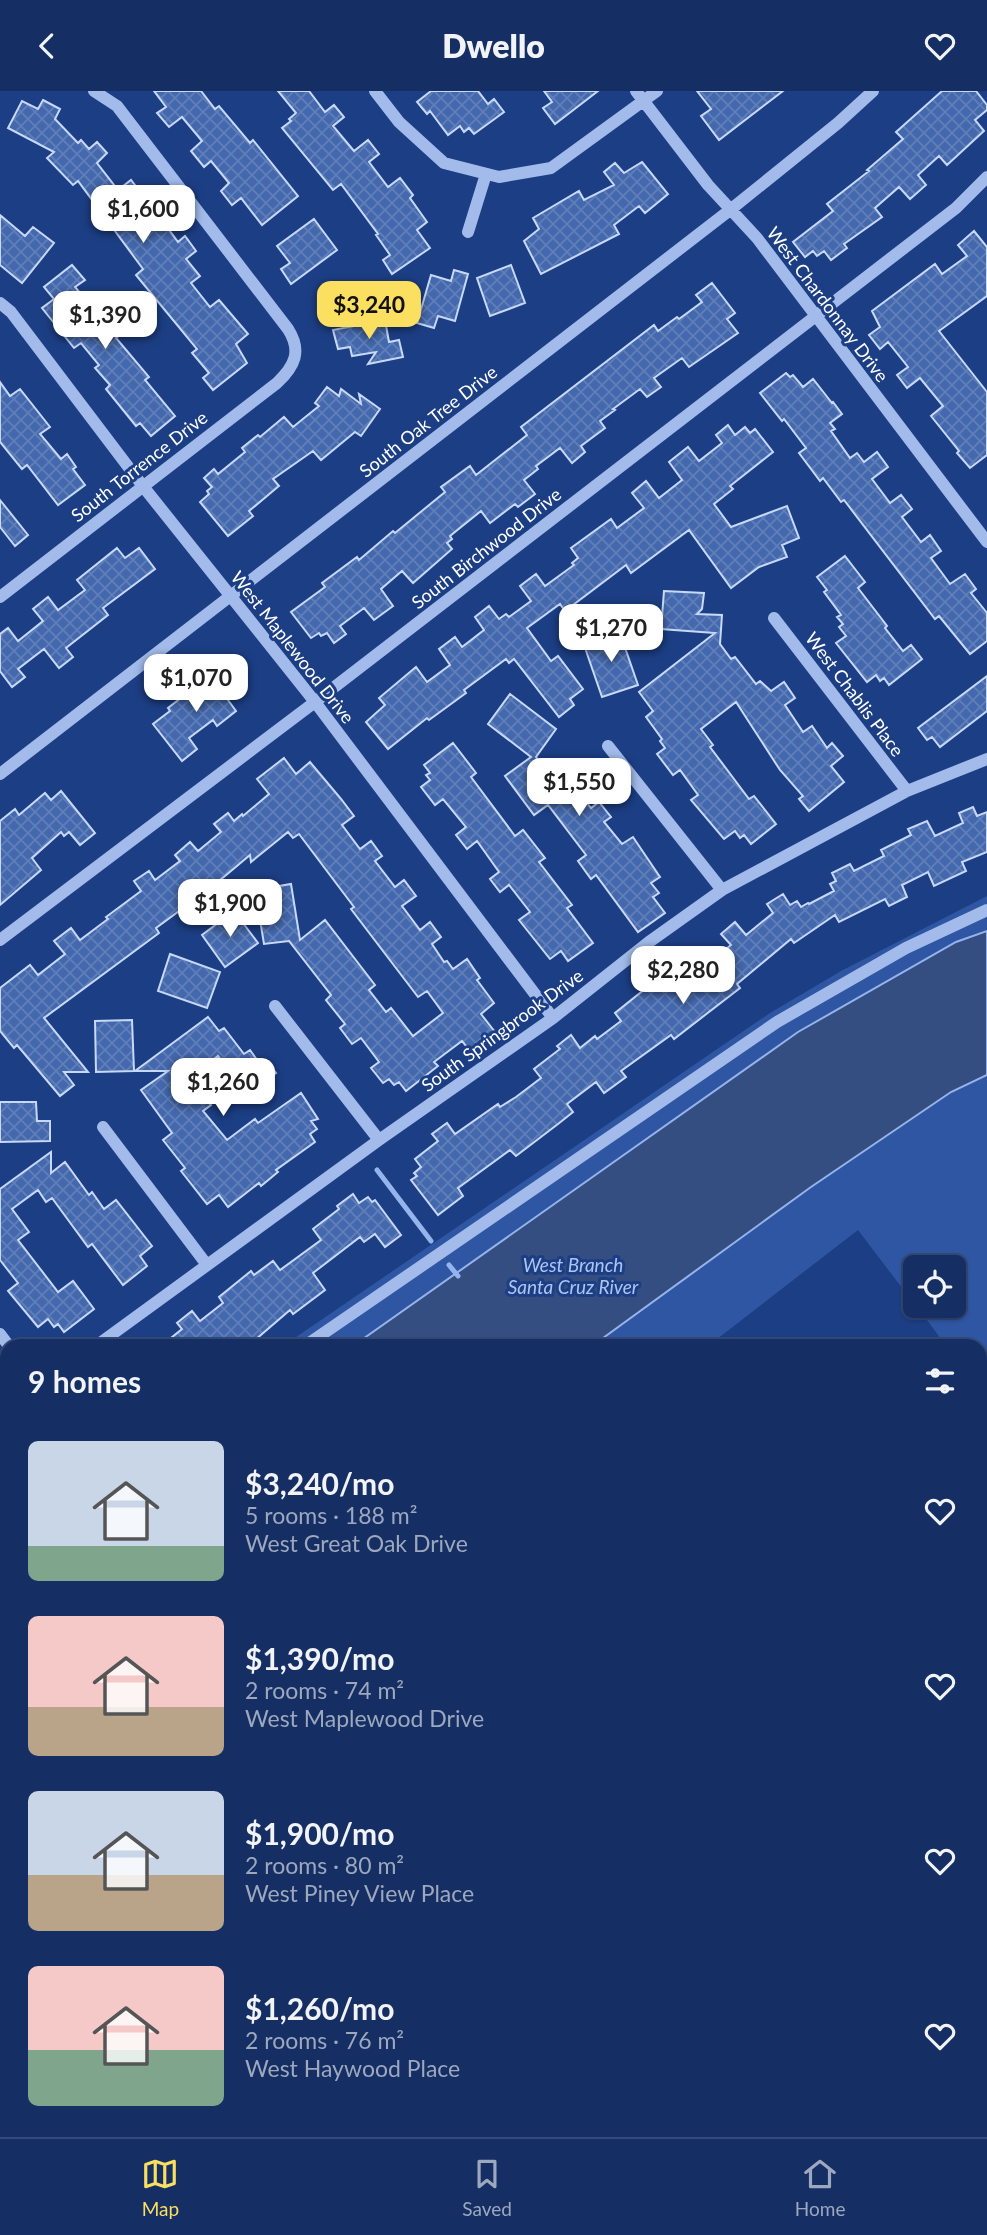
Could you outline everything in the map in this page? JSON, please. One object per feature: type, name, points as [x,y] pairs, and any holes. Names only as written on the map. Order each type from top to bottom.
[{"type":"street","name":"South Torrence Drive","points":[[0,597],[302,363],[288,329],[117,106],[94,91]]},
{"type":"street","points":[[374,91],[399,122],[444,163],[499,177],[551,168],[640,96],[657,91]]},
{"type":"street","name":"South Oak Tree Drive","points":[[0,773],[730,210],[838,123],[873,91]]},
{"type":"street","name":"West Chardonnay Drive","points":[[640,96],[730,210],[757,238],[987,542]]},
{"type":"street","points":[[468,232],[486,174]]},
{"type":"street","name":"South Birchwood Drive","points":[[0,940],[315,702],[956,208],[987,177]]},
{"type":"street","name":"West Maplewood Drive","points":[[0,303],[11,311],[142,485],[315,702],[553,1018]]},
{"type":"street","name":"West Chablis Place","points":[[775,618],[907,791]]},
{"type":"street","points":[[608,746],[722,890]]},
{"type":"street","name":"South Springbrook Drive","points":[[106,1339],[379,1140],[553,1018],[649,942],[722,890],[907,791],[987,759]]},
{"type":"street","points":[[315,1339],[776,1022],[906,948],[987,910]]},
{"type":"street","points":[[275,1006],[379,1140]]},
{"type":"street","points":[[103,1127],[207,1265]]},
{"type":"shaded area","points":[[987,896],[987,1339],[941,1339],[926,1318],[966,1318],[966,1255],[903,1255],[903,1289],[858,1230],[717,1339],[293,1339],[770,1013],[841,971]]},
{"type":"water","name":"West Branch Santa Cruz River","points":[[987,931],[987,1075],[951,1092],[811,1187],[602,1339],[363,1339],[798,1032],[956,942]]},
{"type":"building","points":[[154,91],[201,91],[215,109],[219,106],[250,143],[253,140],[298,196],[262,225],[241,198],[232,205],[221,191],[229,183],[211,161],[204,167],[191,151],[202,141],[182,117],[169,127],[157,113],[166,107]]},
{"type":"building","points":[[278,91],[309,91],[325,112],[334,105],[344,117],[333,126],[354,151],[368,140],[379,154],[369,162],[388,187],[400,178],[413,195],[410,198],[427,222],[417,230],[430,248],[392,274],[383,260],[390,255],[341,184],[333,190],[282,128],[296,113]]},
{"type":"building","points":[[431,91],[478,91],[488,104],[494,99],[504,112],[474,134],[469,128],[464,132],[460,126],[448,135],[430,111],[427,114],[417,102]]},
{"type":"building","points":[[544,91],[598,91],[555,124],[543,108],[552,102]]},
{"type":"building","points":[[697,91],[783,91],[719,140],[701,116],[711,109]]},
{"type":"building","points":[[942,91],[976,91],[987,105],[987,110],[975,120],[984,131],[947,165],[939,156],[918,175],[926,185],[910,199],[899,187],[875,208],[882,217],[844,244],[847,248],[831,260],[824,251],[817,256],[813,251],[805,257],[793,242],[833,211],[827,204],[869,171],[867,170],[903,139],[896,132]]},
{"type":"building","points":[[43,100],[60,109],[55,119],[78,143],[81,140],[89,149],[97,142],[107,153],[97,163],[118,190],[131,180],[141,193],[127,203],[145,226],[159,216],[178,242],[185,236],[196,251],[186,259],[200,276],[191,283],[210,307],[219,300],[248,334],[236,344],[247,363],[213,390],[203,378],[209,373],[192,353],[197,349],[136,275],[143,269],[78,181],[73,185],[47,158],[54,152],[8,128],[22,101],[38,109]]},
{"type":"building","points":[[642,162],[668,194],[645,213],[639,206],[614,225],[619,234],[541,274],[524,241],[539,229],[533,218],[579,191],[584,200],[614,185],[604,172],[615,163],[624,173]]},
{"type":"building","points":[[0,215],[25,236],[33,227],[54,243],[22,283],[0,265]]},
{"type":"building","points":[[314,219],[337,250],[291,284],[281,269],[290,263],[277,246]]},
{"type":"building","points":[[974,231],[987,247],[987,296],[939,331],[987,392],[987,455],[970,468],[931,416],[943,406],[920,378],[907,388],[897,375],[908,367],[888,342],[880,349],[869,335],[880,327],[872,311],[935,264],[942,274],[967,256],[958,245]]},
{"type":"building","points":[[72,265],[85,280],[75,287],[93,309],[100,304],[123,333],[116,338],[149,377],[145,380],[175,416],[151,436],[140,423],[136,426],[106,389],[110,385],[95,368],[99,365],[81,343],[74,348],[42,308],[54,299],[44,287]]},
{"type":"building","points":[[511,265],[525,303],[490,316],[477,278]]},
{"type":"building","points":[[454,270],[468,274],[455,321],[438,316],[434,328],[417,323],[431,275],[451,281]]},
{"type":"building","points":[[712,283],[735,313],[727,319],[738,333],[689,367],[682,358],[654,378],[661,387],[647,397],[640,389],[613,409],[615,410],[600,421],[605,428],[581,446],[585,452],[572,463],[560,448],[536,466],[538,469],[524,480],[535,494],[518,507],[515,504],[490,523],[481,511],[450,536],[452,539],[447,543],[452,549],[413,583],[402,571],[381,589],[393,606],[374,620],[364,608],[340,626],[346,634],[334,643],[327,633],[321,636],[319,633],[311,638],[291,612],[325,587],[322,583],[357,557],[359,560],[393,531],[395,533],[445,492],[441,487],[470,466],[476,475],[527,435],[521,427],[654,325],[658,331],[702,302],[696,295]]},
{"type":"building","points":[[385,320],[389,342],[399,340],[403,357],[368,364],[376,352],[352,356],[350,347],[338,349],[333,330]]},
{"type":"building","points":[[786,373],[790,377],[793,375],[803,387],[813,379],[842,414],[830,423],[835,429],[831,431],[850,458],[857,453],[864,462],[877,452],[888,467],[872,479],[890,503],[901,495],[912,509],[902,517],[921,542],[930,535],[941,551],[931,558],[950,584],[965,574],[976,589],[971,593],[987,613],[987,641],[970,654],[939,616],[935,619],[844,500],[841,502],[823,478],[820,481],[799,453],[806,448],[760,393]]},
{"type":"building","points":[[0,382],[10,396],[20,389],[50,427],[40,434],[61,459],[67,454],[76,467],[73,469],[85,485],[58,505],[27,465],[22,469],[0,442]]},
{"type":"building","points":[[327,387],[339,396],[341,389],[361,404],[359,394],[380,409],[361,436],[355,432],[321,460],[313,451],[273,479],[279,486],[249,511],[253,516],[228,536],[200,502],[212,487],[204,478],[214,469],[218,474],[245,452],[242,448],[284,417],[293,427],[319,406],[315,403]]},
{"type":"building","points":[[728,425],[735,435],[745,427],[750,433],[755,429],[773,452],[730,486],[733,489],[714,504],[731,527],[787,506],[799,538],[782,545],[787,557],[759,567],[731,588],[689,530],[631,573],[626,565],[565,611],[560,604],[527,628],[551,661],[558,656],[583,689],[570,699],[574,705],[559,717],[514,659],[509,663],[506,659],[464,690],[466,693],[429,720],[427,718],[388,749],[366,722],[385,705],[379,698],[416,667],[427,682],[450,665],[439,649],[455,637],[462,647],[484,630],[475,617],[489,606],[499,619],[506,614],[509,617],[531,601],[520,586],[536,574],[545,586],[574,565],[572,563],[578,558],[571,548],[611,519],[617,528],[644,508],[632,493],[646,481],[659,498],[682,480],[669,462],[688,447],[699,461],[722,443],[716,435]]},
{"type":"building","points":[[0,500],[28,535],[15,546],[0,527]]},
{"type":"building","points":[[117,548],[125,558],[139,548],[155,569],[103,608],[108,615],[66,648],[73,657],[59,668],[44,649],[18,669],[25,677],[12,687],[0,671],[0,634],[8,628],[18,641],[43,621],[33,609],[48,597],[58,610],[85,590],[77,580]]},
{"type":"building","points":[[845,556],[865,582],[858,588],[887,626],[885,628],[903,651],[911,645],[922,659],[889,685],[884,678],[880,681],[876,675],[867,682],[836,643],[846,636],[839,627],[843,624],[837,617],[841,615],[817,577]]},
{"type":"building","points":[[664,591],[704,593],[702,609],[697,614],[722,615],[720,644],[731,659],[735,657],[756,684],[760,681],[771,691],[784,682],[795,698],[785,705],[803,732],[812,726],[827,748],[832,743],[843,756],[831,766],[844,782],[809,811],[799,799],[803,796],[780,770],[736,702],[701,729],[713,745],[710,747],[749,799],[754,796],[776,824],[751,844],[744,835],[740,838],[735,831],[724,839],[691,800],[698,795],[680,770],[673,775],[657,754],[665,748],[660,741],[662,739],[646,717],[653,711],[639,692],[715,633],[661,629]]},
{"type":"building","points":[[610,630],[614,641],[622,639],[638,685],[602,697],[584,645],[597,641],[595,636]]},
{"type":"building","points":[[217,670],[236,694],[228,700],[236,711],[217,726],[213,720],[189,738],[197,749],[182,761],[153,724],[170,711],[168,708]]},
{"type":"building","points":[[987,676],[987,711],[940,747],[932,737],[927,740],[918,728]]},
{"type":"building","points":[[510,694],[556,729],[536,757],[551,777],[557,772],[575,798],[580,794],[591,808],[599,802],[611,817],[604,822],[622,844],[633,837],[660,877],[651,883],[659,893],[653,897],[665,913],[638,932],[596,875],[591,879],[578,861],[586,855],[548,805],[534,815],[505,776],[531,757],[488,724]]},
{"type":"building","points":[[453,743],[476,773],[471,777],[515,836],[523,830],[545,858],[539,862],[572,905],[567,908],[593,943],[568,961],[561,951],[550,959],[519,920],[530,912],[509,885],[500,892],[490,879],[499,872],[477,841],[467,849],[456,835],[466,827],[443,799],[435,805],[421,787],[430,780],[426,775],[430,773],[424,765]]},
{"type":"building","points":[[284,758],[296,774],[310,762],[341,799],[354,816],[342,825],[360,849],[371,841],[382,856],[375,861],[395,887],[404,880],[416,896],[402,906],[420,930],[430,922],[441,937],[432,944],[444,962],[447,961],[453,969],[467,959],[480,978],[477,980],[494,1003],[481,1014],[495,1032],[470,1051],[462,1041],[434,1062],[438,1066],[406,1091],[399,1082],[394,1085],[389,1079],[383,1083],[371,1068],[379,1062],[361,1038],[352,1044],[340,1028],[345,1024],[326,1000],[331,995],[289,941],[264,944],[255,890],[291,884],[300,940],[325,920],[375,985],[369,990],[386,1012],[391,1008],[413,1036],[443,1013],[427,991],[418,997],[351,909],[354,907],[299,834],[293,838],[288,832],[251,862],[250,855],[187,908],[186,906],[156,928],[159,933],[44,1018],[88,1072],[64,1072],[74,1085],[60,1096],[17,1045],[14,1048],[0,1031],[0,988],[30,965],[38,975],[65,954],[54,941],[71,928],[80,940],[141,891],[134,881],[149,871],[155,880],[180,861],[175,855],[190,842],[198,851],[221,832],[214,824],[228,813],[234,821],[242,814],[243,816],[269,794],[257,779]]},
{"type":"building","points":[[61,791],[95,833],[80,845],[69,832],[64,836],[61,832],[32,858],[41,870],[0,905],[0,821],[15,809],[19,815],[45,793],[51,800]]},
{"type":"building","points":[[973,807],[977,816],[987,812],[987,852],[962,862],[966,871],[934,886],[928,872],[902,885],[907,897],[889,906],[885,899],[839,922],[835,915],[794,943],[791,939],[737,984],[740,988],[674,1039],[671,1035],[621,1071],[626,1077],[604,1093],[596,1082],[567,1104],[573,1112],[558,1124],[516,1156],[510,1150],[458,1188],[463,1196],[438,1215],[411,1180],[417,1176],[414,1173],[421,1167],[415,1159],[438,1141],[432,1134],[447,1123],[455,1134],[498,1104],[500,1107],[516,1097],[541,1078],[534,1069],[560,1049],[557,1046],[571,1035],[580,1048],[595,1036],[597,1039],[621,1021],[615,1013],[655,981],[662,990],[687,971],[680,962],[693,952],[700,960],[703,957],[708,963],[731,945],[721,934],[735,922],[746,935],[773,913],[767,904],[783,894],[790,905],[797,901],[801,907],[809,904],[834,891],[830,884],[836,881],[832,873],[850,864],[854,871],[884,856],[881,850],[911,835],[908,829],[927,821],[935,836],[963,823],[959,813]]},
{"type":"building","points":[[234,911],[258,943],[225,967],[202,935]]},
{"type":"building","points":[[170,954],[220,972],[207,1008],[158,991]]},
{"type":"building","points":[[208,1017],[219,1031],[224,1028],[244,1054],[250,1050],[260,1064],[266,1060],[276,1073],[246,1094],[218,1056],[189,1078],[211,1105],[203,1111],[227,1140],[255,1119],[258,1123],[301,1093],[318,1119],[311,1121],[317,1129],[310,1134],[315,1142],[276,1170],[278,1172],[261,1186],[259,1183],[228,1207],[219,1195],[207,1204],[181,1171],[185,1168],[163,1140],[172,1133],[141,1090],[168,1071],[135,1071]]},
{"type":"building","points":[[132,1020],[134,1071],[96,1072],[95,1021]]},
{"type":"building","points":[[0,1102],[36,1102],[37,1121],[50,1121],[50,1141],[0,1142]]},
{"type":"building","points":[[51,1152],[51,1173],[65,1162],[89,1195],[92,1192],[104,1209],[116,1200],[152,1246],[140,1256],[147,1266],[123,1285],[92,1244],[88,1247],[52,1198],[46,1202],[38,1190],[12,1209],[29,1232],[18,1240],[58,1292],[73,1281],[94,1309],[64,1332],[58,1324],[54,1327],[48,1319],[38,1327],[8,1291],[18,1283],[0,1260],[0,1189]]},
{"type":"building","points":[[353,1194],[359,1203],[368,1197],[372,1202],[375,1200],[401,1235],[385,1247],[375,1234],[364,1242],[360,1237],[313,1273],[325,1290],[293,1314],[290,1310],[256,1339],[170,1339],[182,1329],[177,1323],[192,1311],[200,1321],[223,1303],[219,1297],[251,1271],[254,1275],[273,1261],[280,1270],[321,1240],[313,1229],[339,1209],[337,1206]]},
{"type":"waterway","points":[[377,1170],[431,1241]]},
{"type":"waterway","points":[[449,1265],[458,1276]]}]
